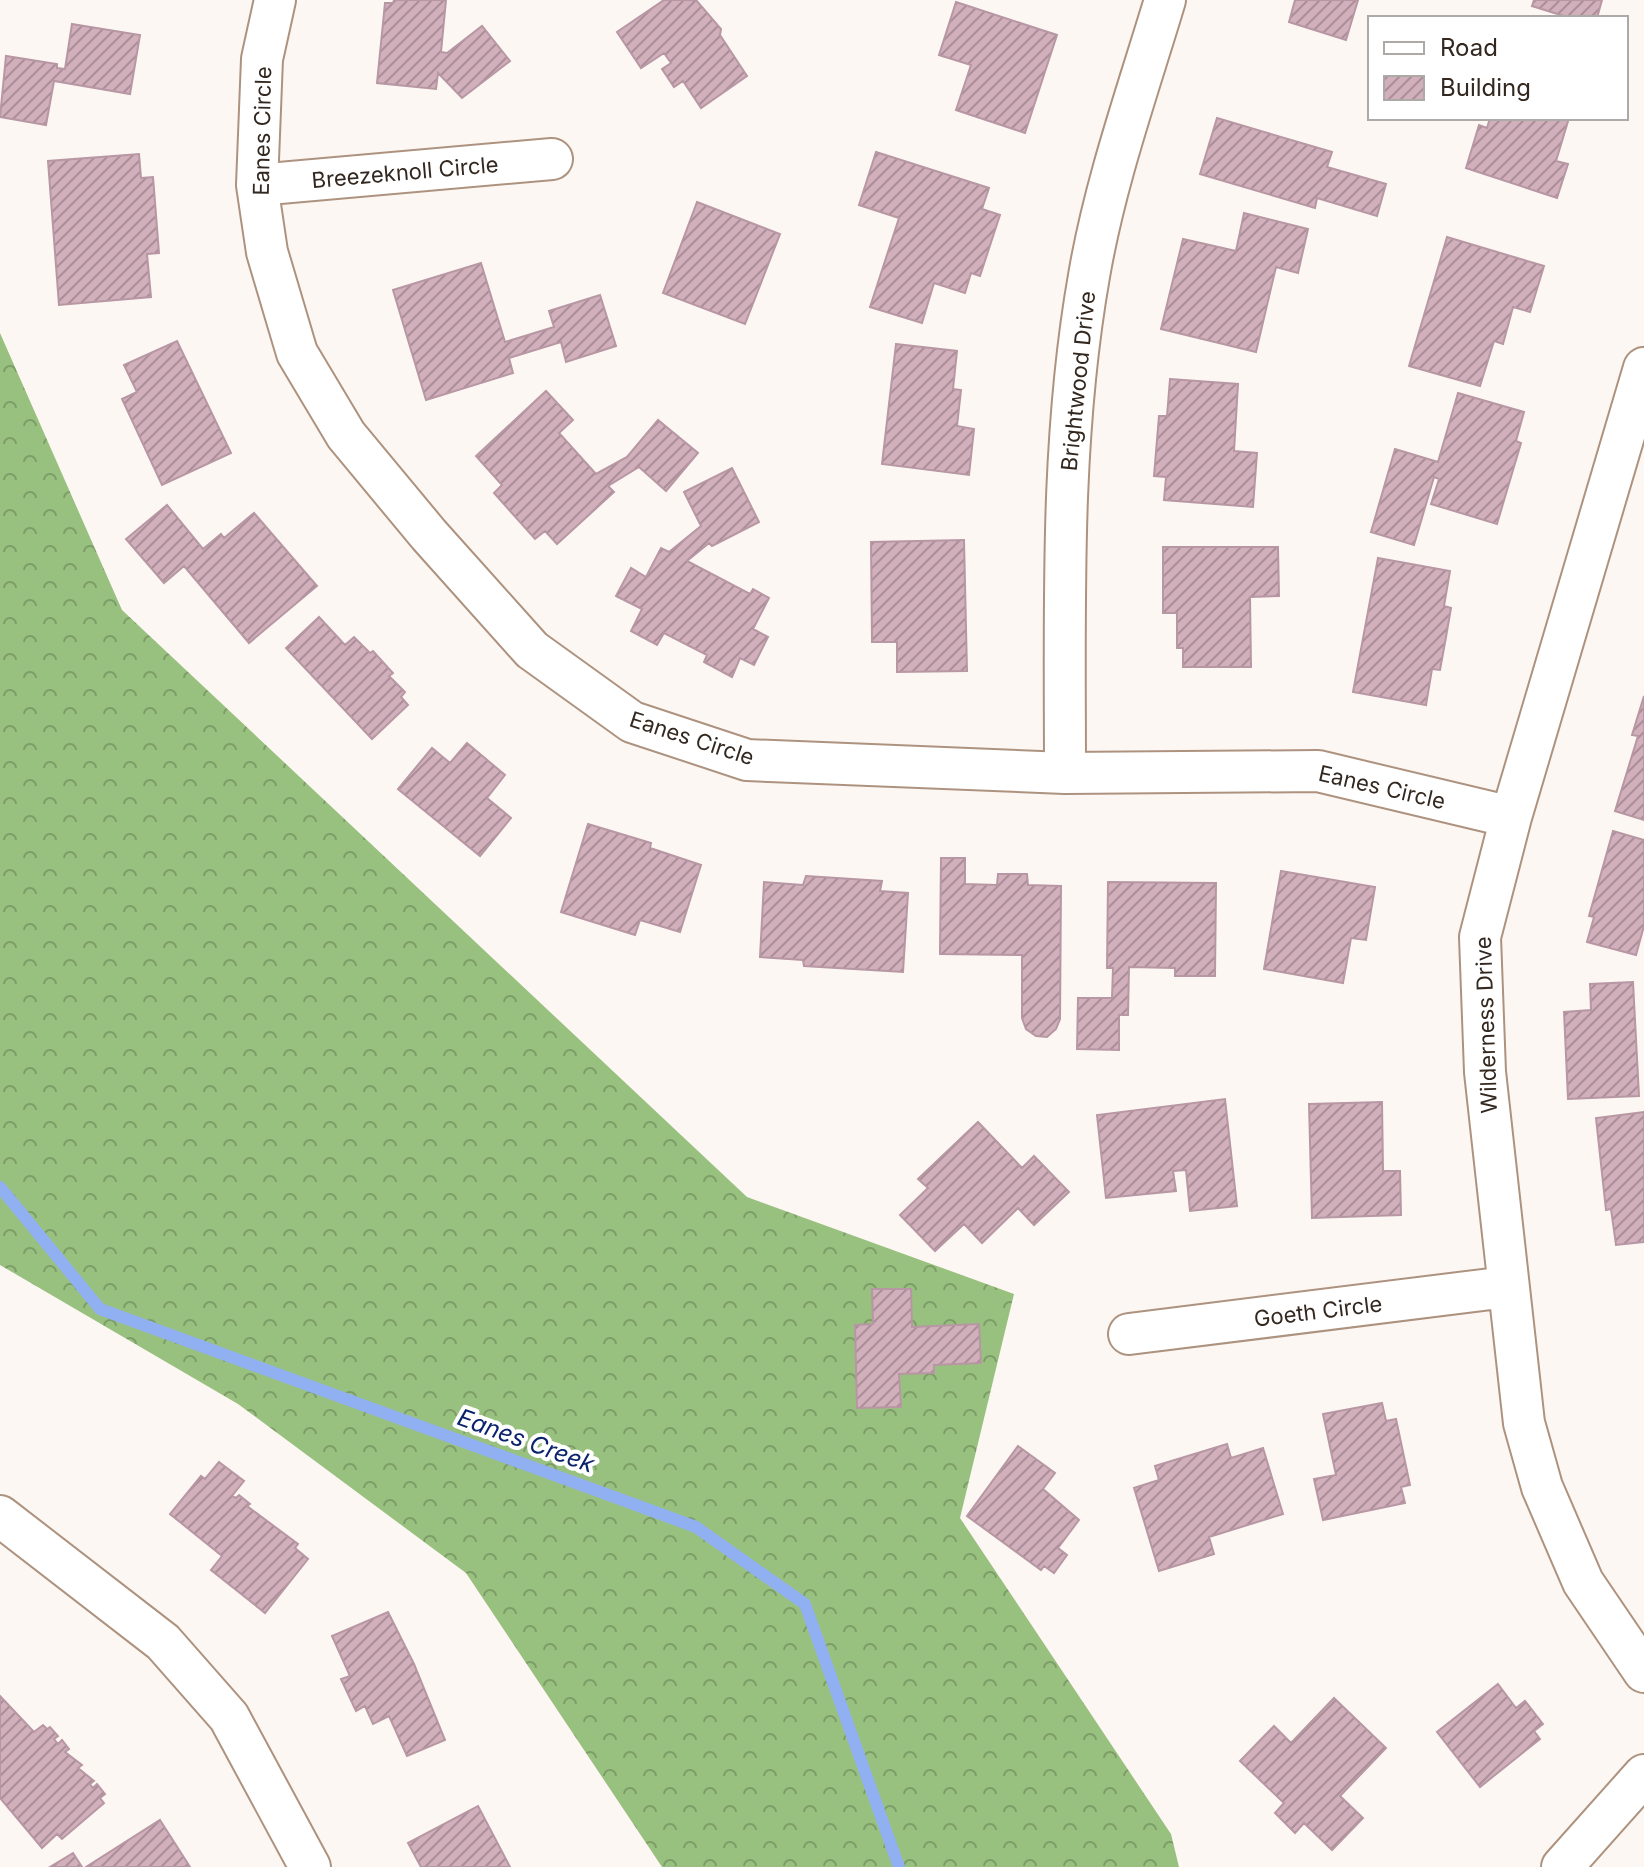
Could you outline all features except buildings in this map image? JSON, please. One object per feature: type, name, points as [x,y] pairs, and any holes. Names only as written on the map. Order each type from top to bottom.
[{"type":"street","name":"Eanes Circle","points":[[275,0],[262,59],[257,185],[267,252],[297,353],[346,435],[429,535],[532,650],[632,722],[747,760],[1065,773],[1318,771],[1511,817]]},
{"type":"street","name":"Brightwood Drive","points":[[1065,773],[1065,536],[1071,400],[1089,273],[1165,0]]},
{"type":"street","name":"Breezeknoll Circle","points":[[257,185],[552,159]]},
{"type":"street","name":"Wilderness Drive","points":[[1644,368],[1511,817],[1480,937],[1485,1072],[1524,1423],[1542,1487],[1583,1582],[1644,1672]]},
{"type":"street","name":"Goeth Circle","points":[[1129,1334],[1507,1287]]},
{"type":"street","points":[[0,1516],[163,1642],[229,1717],[310,1867]]},
{"type":"street","points":[[1562,1867],[1644,1775]]},
{"type":"green space","points":[[0,333],[122,610],[747,1197],[1014,1294],[960,1518],[1171,1834],[1179,1867],[662,1867],[466,1573],[238,1404],[0,1265]]},
{"type":"waterway","name":"Eanes Creek","points":[[0,1187],[100,1309],[696,1527],[805,1604],[899,1867]]}]
